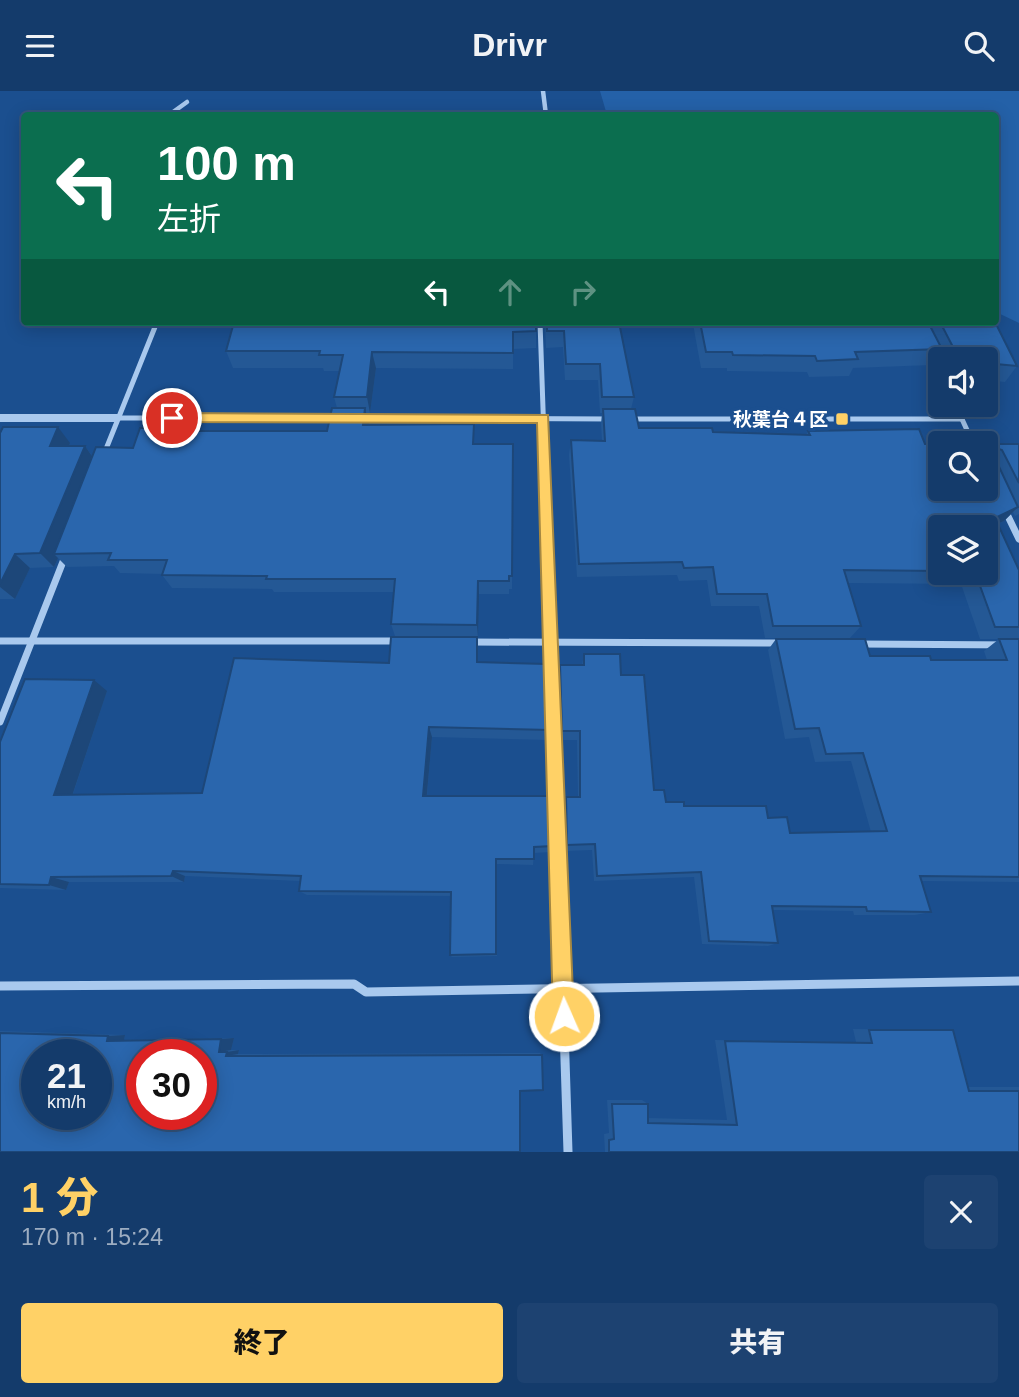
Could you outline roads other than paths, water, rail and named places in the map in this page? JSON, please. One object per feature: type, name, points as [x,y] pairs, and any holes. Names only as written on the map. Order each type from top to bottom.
[{"type":"street","points":[[543,91],[546,112]]},
{"type":"street","points":[[173,112],[187,102]]},
{"type":"street","points":[[99,467],[156,326]]},
{"type":"street","points":[[540,326],[568,1152]]},
{"type":"street","points":[[925,341],[928,347]]},
{"type":"street","points":[[0,418],[962,419],[968,431]]},
{"type":"street","points":[[1002,503],[1019,539]]},
{"type":"street","points":[[0,722],[71,541]]},
{"type":"street","points":[[0,641],[414,641]]},
{"type":"street","points":[[455,642],[785,643]]},
{"type":"street","points":[[854,644],[1019,645]]},
{"type":"street","points":[[0,986],[354,984],[366,992],[1019,981]]},
{"type":"place","name":"秋葉台４区","points":[[842,419]]}]
